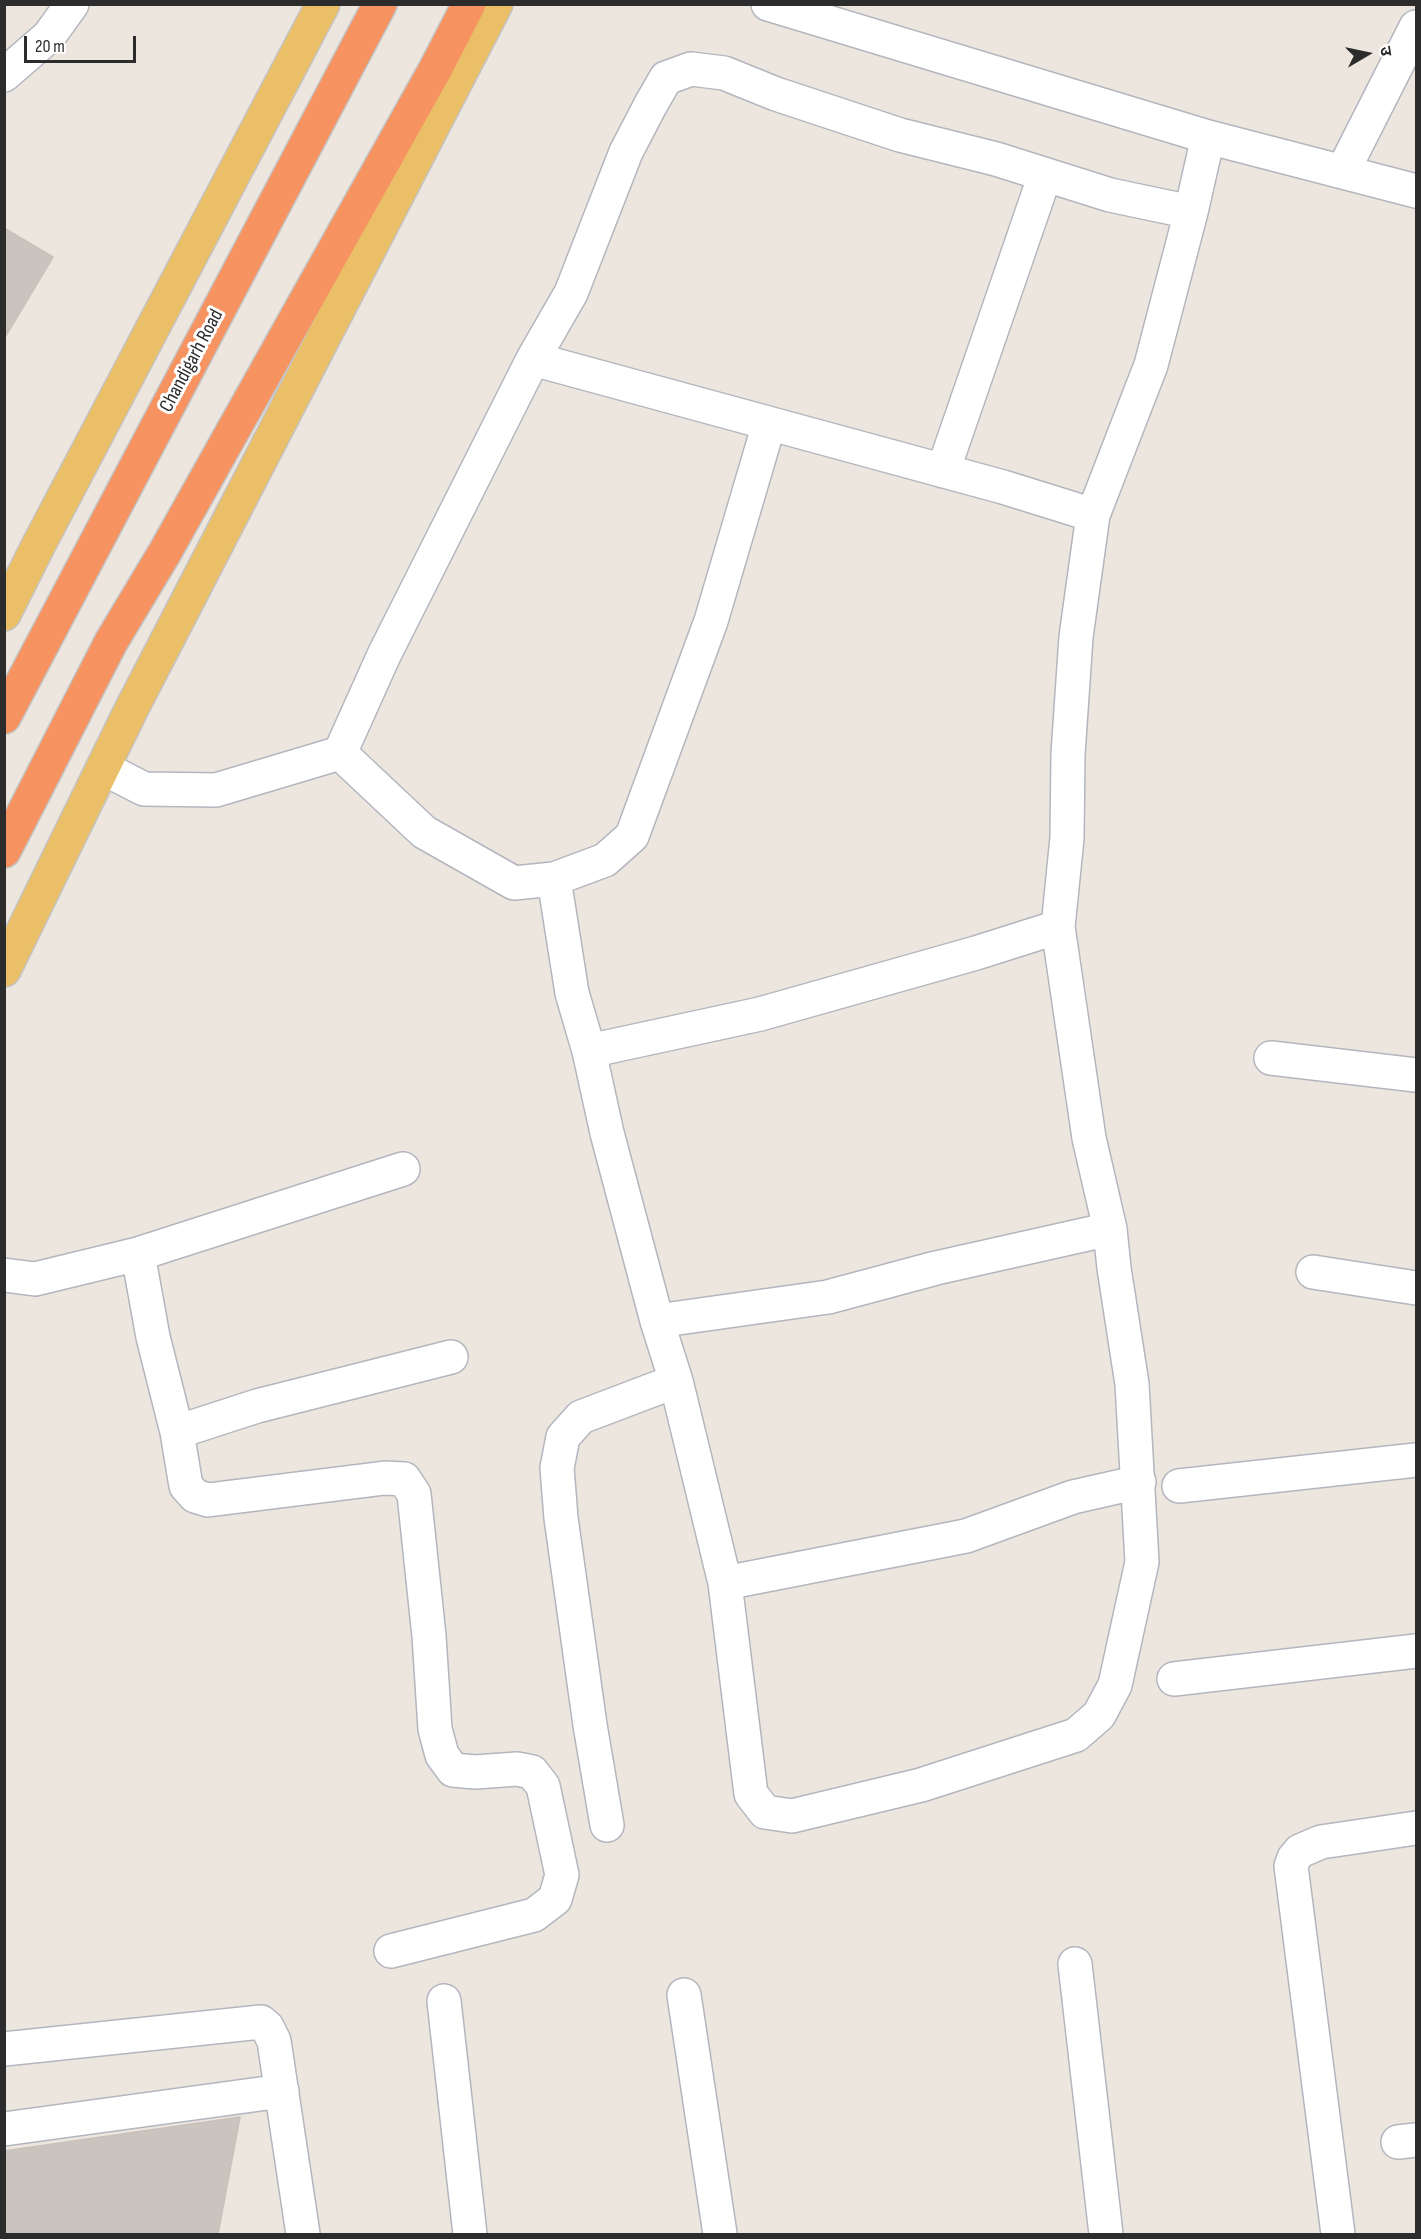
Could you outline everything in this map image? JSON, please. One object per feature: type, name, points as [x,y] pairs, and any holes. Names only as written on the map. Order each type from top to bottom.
[{"type":"highway","name":"Chandigarh Road","points":[[4,717],[380,4]]},
{"type":"highway","points":[[4,851],[111,642],[165,552],[469,4]]},
{"type":"main road","points":[[4,614],[43,535],[323,4]]},
{"type":"main road","points":[[4,970],[103,768],[496,4]]},
{"type":"street","points":[[4,75],[49,36],[72,4]]},
{"type":"street","points":[[768,4],[1208,137],[1416,191]]},
{"type":"street","points":[[1343,171],[1416,27]]},
{"type":"street","points":[[103,768],[144,789],[216,790],[340,753],[399,624],[533,359],[570,293],[626,152],[666,78],[691,69],[724,73],[776,94],[900,135],[996,159],[1110,195],[1191,212]]},
{"type":"street","points":[[554,879],[572,993],[589,1051],[607,1133],[657,1321],[676,1381],[725,1583],[751,1794],[765,1812],[792,1816],[921,1785],[1076,1735],[1099,1715],[1115,1685],[1142,1562],[1132,1384],[1110,1229],[1089,1138],[1058,927],[1067,838],[1068,754],[1076,637],[1093,515],[1151,365],[1208,137]]},
{"type":"street","points":[[943,471],[1045,175]]},
{"type":"street","points":[[533,359],[1003,487],[1093,515]]},
{"type":"street","points":[[340,753],[424,832],[514,883],[554,879],[605,860],[632,836],[711,621],[769,424]]},
{"type":"street","points":[[589,1051],[760,1014],[976,953],[1058,927]]},
{"type":"street","points":[[1416,1057],[1416,1070]]},
{"type":"street","points":[[1271,1058],[1416,1075]]},
{"type":"street","points":[[4,1275],[35,1279],[138,1254],[403,1169]]},
{"type":"street","points":[[657,1321],[828,1297],[936,1268],[1110,1229]]},
{"type":"street","points":[[138,1254],[153,1337],[177,1432],[186,1486],[195,1496],[208,1500],[385,1478],[404,1479],[414,1494],[429,1636],[435,1730],[442,1755],[453,1770],[475,1772],[518,1769],[532,1772],[543,1786],[562,1875],[555,1899],[534,1915],[391,1951]]},
{"type":"street","points":[[1312,1272],[1416,1288]]},
{"type":"street","points":[[177,1432],[257,1406],[451,1357]]},
{"type":"street","points":[[608,1825],[561,1518],[557,1468],[563,1437],[581,1417],[676,1381]]},
{"type":"street","points":[[1179,1486],[1416,1460]]},
{"type":"street","points":[[725,1583],[966,1536],[1073,1497],[1139,1482]]},
{"type":"street","points":[[1174,1679],[1416,1651]]},
{"type":"street","points":[[1338,2235],[1291,1866],[1294,1857],[1300,1851],[1321,1842],[1416,1828]]},
{"type":"street","points":[[1075,1964],[1106,2235]]},
{"type":"street","points":[[684,1995],[720,2235]]},
{"type":"street","points":[[444,2001],[470,2235]]},
{"type":"street","points":[[4,2049],[261,2022],[267,2027],[274,2042],[303,2235]]},
{"type":"street","points":[[4,2129],[282,2091]]},
{"type":"building","points":[[4,228],[53,257],[4,339]]},
{"type":"building","points":[[240,2117],[218,2234],[4,2234],[4,2151]]}]
